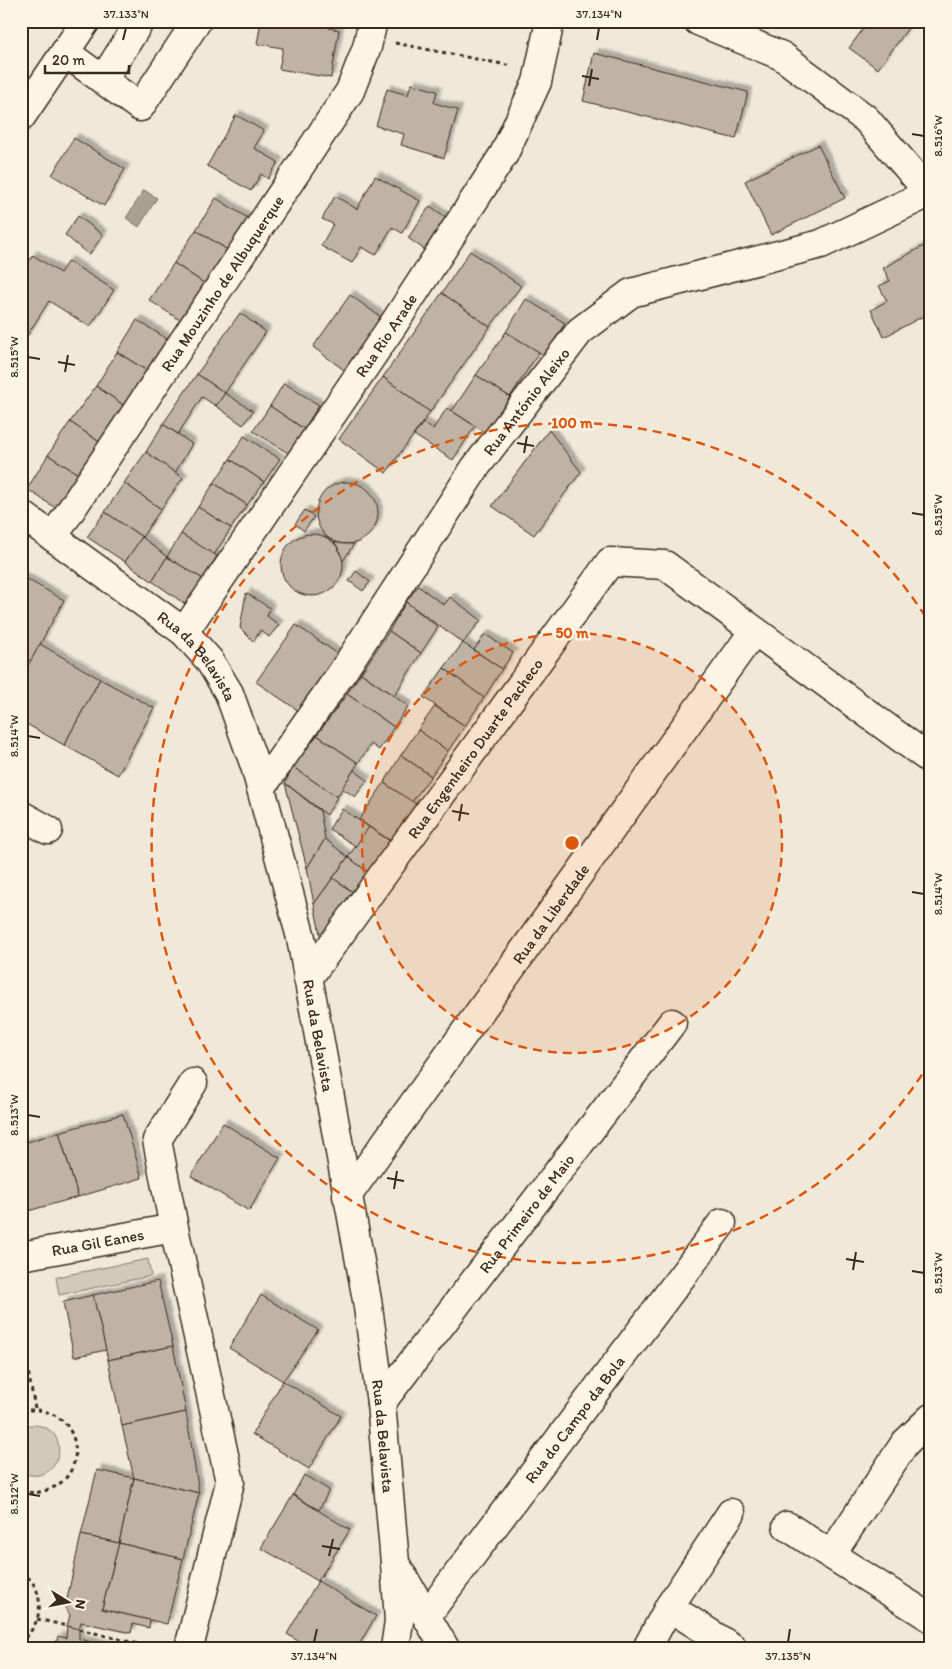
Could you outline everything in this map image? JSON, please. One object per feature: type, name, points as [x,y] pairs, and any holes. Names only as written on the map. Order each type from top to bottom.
[{"type":"street","points":[[21,117],[86,21]]},
{"type":"street","points":[[103,80],[140,21]]},
{"type":"street","points":[[66,53],[140,107],[197,21]]},
{"type":"street","name":"Rua Rio Arade","points":[[184,632],[395,322],[504,154],[537,82],[550,21]]},
{"type":"street","points":[[698,21],[782,56],[866,119],[930,194]]},
{"type":"street","name":"Rua Mouzinho de Albuquerque","points":[[53,537],[350,91],[371,30]]},
{"type":"street","name":"Rua António Aleixo","points":[[261,788],[343,671],[475,468],[580,331],[631,293],[821,244],[930,194]]},
{"type":"street","name":"Rua da Belavista","points":[[21,514],[184,632],[209,660],[229,693],[255,766],[301,938],[367,1300],[381,1403],[395,1563],[445,1648]]},
{"type":"street","name":"Rua Engenheiro Duarte Pacheco","points":[[308,978],[610,562],[665,565],[931,760]]},
{"type":"street","name":"Rua da Liberdade","points":[[347,1196],[754,631]]},
{"type":"street","points":[[21,815],[48,830]]},
{"type":"street","name":"Rua Primeiro de Maio","points":[[381,1403],[672,1023]]},
{"type":"street","points":[[189,1648],[230,1482],[174,1228],[157,1140],[193,1083]]},
{"type":"street","name":"Rua do Campo da Bola","points":[[427,1615],[722,1223]]},
{"type":"street","name":"Rua Gil Eanes","points":[[21,1256],[174,1228]]},
{"type":"street","points":[[831,1555],[905,1443],[931,1418]]},
{"type":"street","points":[[647,1648],[669,1607],[730,1513]]},
{"type":"street","points":[[787,1526],[931,1618]]},
{"type":"street","points":[[395,1563],[400,1621],[395,1648]]},
{"type":"street","points":[[669,1607],[733,1648]]},
{"type":"path","points":[[371,30],[539,71]]},
{"type":"path","points":[[21,1334],[35,1408]]},
{"type":"path","points":[[21,1411],[35,1408],[48,1411],[60,1418],[70,1429],[75,1442],[76,1456],[72,1469],[64,1480],[53,1488],[40,1492],[21,1490]]},
{"type":"path","points":[[21,1513],[26,1492]]},
{"type":"path","points":[[21,1572],[34,1585],[39,1598],[40,1612],[36,1625],[28,1636],[21,1641]]},
{"type":"path","points":[[37,1619],[67,1626]]},
{"type":"path","points":[[79,1629],[154,1648]]},
{"type":"shaded area","points":[[144,190],[157,198],[139,227],[126,218]]},
{"type":"shaded area","points":[[148,1259],[151,1276],[59,1295],[56,1277]]},
{"type":"shaded area","points":[[29,1425],[44,1427],[53,1434],[58,1444],[58,1454],[54,1465],[47,1472],[35,1475],[21,1472],[21,1428]]},
{"type":"building","points":[[261,21],[330,21],[329,28],[339,30],[331,78],[279,69],[283,48],[257,44]]},
{"type":"building","points":[[869,21],[902,21],[909,27],[878,69],[849,48]]},
{"type":"building","points":[[594,53],[748,92],[736,139],[583,101]]},
{"type":"building","points":[[411,84],[437,91],[434,103],[458,110],[444,158],[401,145],[404,134],[376,126],[387,89],[408,95]]},
{"type":"building","points":[[236,115],[264,131],[254,148],[278,162],[268,179],[261,174],[251,191],[207,166]]},
{"type":"building","points":[[74,138],[125,169],[104,206],[52,175]]},
{"type":"building","points":[[818,145],[845,198],[771,235],[745,181]]},
{"type":"building","points":[[375,176],[420,201],[402,233],[392,227],[376,255],[361,247],[352,263],[321,246],[333,224],[322,219],[335,196],[357,209]]},
{"type":"building","points":[[216,198],[251,220],[231,252],[196,230]]},
{"type":"building","points":[[430,206],[447,218],[425,250],[408,238]]},
{"type":"building","points":[[78,216],[103,235],[89,255],[65,235]]},
{"type":"building","points":[[196,230],[231,252],[208,286],[174,263]]},
{"type":"building","points":[[931,242],[931,312],[884,337],[871,310],[887,301],[879,286],[890,281],[883,268]]},
{"type":"building","points":[[470,251],[521,286],[490,327],[442,293]]},
{"type":"building","points":[[33,255],[60,273],[68,261],[114,290],[90,327],[49,301],[25,339],[21,336],[21,299],[28,288],[21,284],[21,274]]},
{"type":"building","points":[[174,263],[208,286],[183,322],[149,300]]},
{"type":"building","points":[[442,293],[490,327],[430,412],[383,377]]},
{"type":"building","points":[[350,295],[382,318],[344,370],[313,347]]},
{"type":"building","points":[[526,299],[565,323],[545,356],[506,332]]},
{"type":"building","points":[[240,313],[266,332],[225,393],[197,374]]},
{"type":"building","points":[[137,320],[172,342],[152,374],[117,352]]},
{"type":"building","points":[[506,332],[539,352],[510,397],[476,375]]},
{"type":"building","points":[[117,352],[152,374],[129,409],[96,386]]},
{"type":"building","points":[[197,374],[225,393],[216,406],[202,397],[178,434],[163,424]]},
{"type":"building","points":[[476,375],[510,397],[486,433],[452,411]]},
{"type":"building","points":[[383,377],[430,412],[386,473],[339,439]]},
{"type":"building","points":[[284,383],[319,405],[304,429],[270,406]]},
{"type":"building","points":[[96,386],[129,409],[104,445],[70,422]]},
{"type":"building","points":[[225,393],[253,411],[243,425],[216,406]]},
{"type":"building","points":[[270,406],[304,429],[288,453],[253,431]]},
{"type":"building","points":[[447,408],[475,426],[453,460],[414,435],[423,423],[433,429]]},
{"type":"building","points":[[70,422],[104,445],[83,477],[48,455]]},
{"type":"building","points":[[163,424],[192,444],[175,473],[146,452]]},
{"type":"building","points":[[549,430],[581,472],[534,535],[492,506]]},
{"type":"building","points":[[244,436],[280,459],[264,482],[230,459]]},
{"type":"building","points":[[146,452],[183,478],[161,509],[124,483]]},
{"type":"building","points":[[48,455],[83,477],[60,511],[27,489]]},
{"type":"building","points":[[230,459],[264,482],[247,505],[214,483]]},
{"type":"building","points":[[341,482],[353,482],[369,491],[376,501],[378,513],[376,525],[369,535],[353,544],[341,544],[330,539],[321,530],[316,519],[316,507],[321,496],[330,487]]},
{"type":"building","points":[[124,483],[161,509],[142,537],[105,512]]},
{"type":"building","points":[[214,483],[247,505],[231,528],[198,507]]},
{"type":"building","points":[[198,507],[231,528],[214,555],[181,534]]},
{"type":"building","points":[[305,510],[314,517],[304,531],[295,524]]},
{"type":"building","points":[[105,512],[142,537],[125,562],[87,537]]},
{"type":"building","points":[[181,534],[217,556],[203,579],[167,557]]},
{"type":"building","points":[[306,534],[318,534],[334,543],[341,553],[343,565],[341,577],[334,587],[318,596],[306,596],[295,591],[286,582],[281,571],[281,559],[286,548],[295,539]]},
{"type":"building","points":[[142,537],[167,557],[152,581],[125,562]]},
{"type":"building","points":[[334,542],[354,544],[343,561],[338,547]]},
{"type":"building","points":[[167,557],[203,579],[185,604],[152,581]]},
{"type":"building","points":[[356,571],[370,582],[363,591],[349,581]]},
{"type":"building","points":[[21,576],[64,600],[31,661],[21,656]]},
{"type":"building","points":[[418,586],[444,605],[450,597],[481,620],[463,643],[406,602]]},
{"type":"building","points":[[246,593],[270,608],[267,616],[279,625],[269,637],[260,630],[254,642],[240,628]]},
{"type":"building","points":[[406,602],[438,627],[421,653],[389,631]]},
{"type":"building","points":[[296,625],[338,654],[299,711],[256,682]]},
{"type":"building","points":[[389,631],[421,653],[394,696],[361,673]]},
{"type":"building","points":[[485,634],[513,653],[502,669],[474,650]]},
{"type":"building","points":[[463,643],[502,669],[484,698],[444,668]]},
{"type":"building","points":[[40,644],[100,679],[64,745],[21,721],[21,678]]},
{"type":"building","points":[[444,668],[484,698],[465,726],[423,697]]},
{"type":"building","points":[[361,673],[408,706],[394,727],[347,694]]},
{"type":"building","points":[[100,679],[154,708],[118,775],[64,745]]},
{"type":"building","points":[[347,694],[394,727],[379,750],[371,744],[358,763],[317,735]]},
{"type":"building","points":[[435,706],[465,726],[448,751],[418,730]]},
{"type":"building","points":[[418,730],[448,751],[431,776],[401,755]]},
{"type":"building","points":[[317,735],[358,763],[337,797],[293,767]]},
{"type":"building","points":[[401,755],[431,776],[412,802],[384,783]]},
{"type":"building","points":[[293,767],[337,797],[327,815],[285,783]]},
{"type":"building","points":[[354,770],[367,780],[355,797],[342,788]]},
{"type":"building","points":[[285,783],[320,811],[325,839],[307,868]]},
{"type":"building","points":[[384,783],[416,804],[391,841],[359,820]]},
{"type":"building","points":[[342,809],[369,827],[357,847],[329,829]]},
{"type":"building","points":[[369,827],[399,847],[376,878],[348,857]]},
{"type":"building","points":[[325,839],[348,857],[314,904],[307,868]]},
{"type":"building","points":[[348,857],[376,878],[361,898],[333,878]]},
{"type":"building","points":[[333,878],[361,898],[321,939],[314,904]]},
{"type":"building","points":[[123,1114],[142,1178],[78,1197],[59,1132]]},
{"type":"building","points":[[223,1123],[280,1158],[249,1211],[191,1176]]},
{"type":"building","points":[[59,1132],[78,1197],[21,1213],[21,1144]]},
{"type":"building","points":[[158,1281],[173,1346],[108,1360],[93,1295]]},
{"type":"building","points":[[93,1295],[106,1350],[74,1357],[63,1302]]},
{"type":"building","points":[[261,1295],[318,1330],[283,1381],[229,1348]]},
{"type":"building","points":[[173,1346],[186,1412],[122,1426],[108,1360]]},
{"type":"building","points":[[283,1381],[341,1416],[309,1469],[252,1434]]},
{"type":"building","points":[[186,1412],[199,1493],[134,1478],[122,1426]]},
{"type":"building","points":[[97,1470],[134,1478],[119,1543],[81,1535]]},
{"type":"building","points":[[304,1475],[329,1490],[319,1510],[293,1495]]},
{"type":"building","points":[[134,1478],[199,1493],[183,1559],[119,1543]]},
{"type":"building","points":[[293,1495],[350,1530],[318,1581],[261,1548]]},
{"type":"building","points":[[81,1535],[119,1543],[102,1609],[150,1620],[149,1628],[133,1624],[131,1633],[81,1622],[79,1629],[67,1626],[70,1615],[65,1608]]},
{"type":"building","points":[[119,1543],[183,1559],[167,1624],[102,1609]]},
{"type":"building","points":[[318,1581],[376,1616],[357,1648],[309,1648],[287,1634]]},
{"type":"building","points":[[67,1626],[79,1629],[79,1639],[116,1648],[55,1648],[58,1636],[66,1638]]}]
